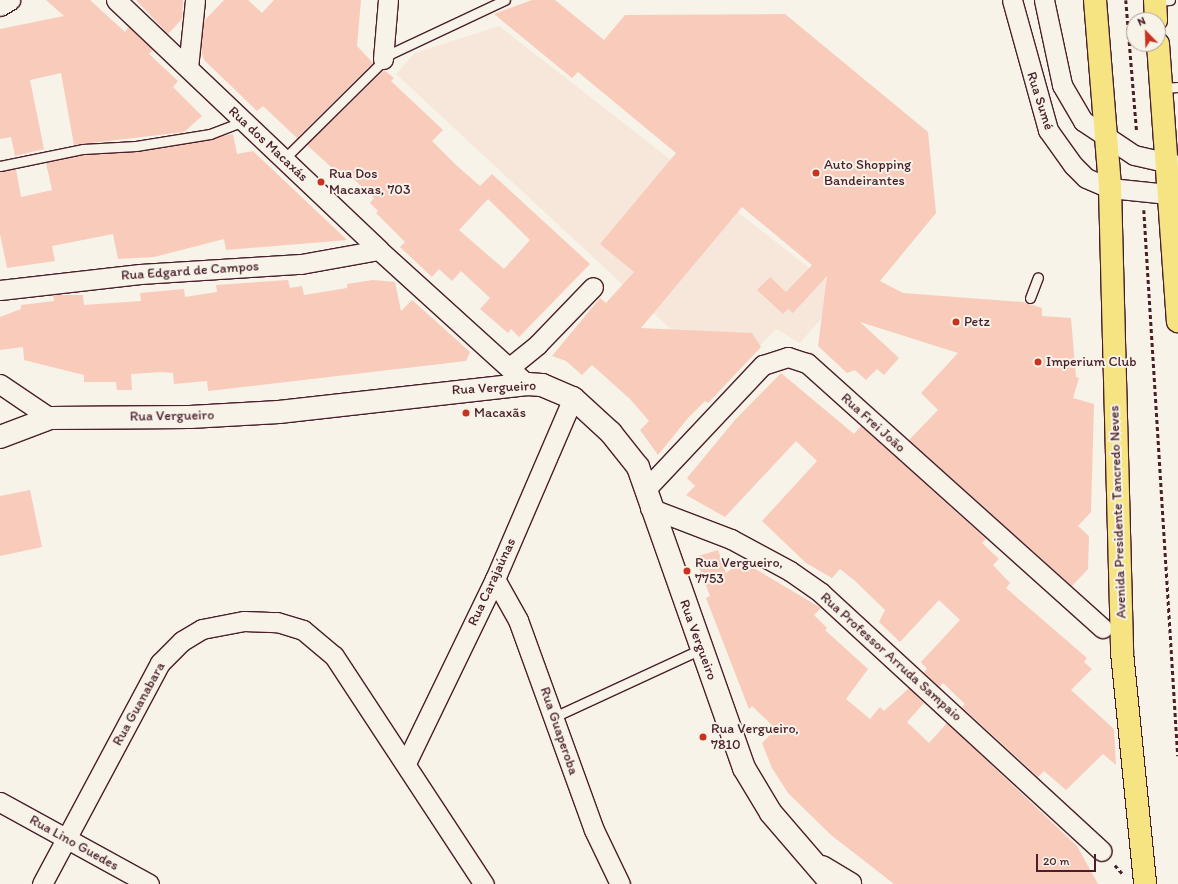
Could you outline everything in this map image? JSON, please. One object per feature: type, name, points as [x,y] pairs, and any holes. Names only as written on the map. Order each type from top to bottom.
[{"type":"highway","name":"Avenida Presidente Tancredo Neves","points":[[1095,0],[1110,188],[1122,652],[1136,881]]},
{"type":"highway","points":[[1160,52],[1170,88],[1178,321]]},
{"type":"main road","name":"Rua Vergueiro","points":[[0,437],[50,418],[190,417],[279,412],[527,384],[542,385],[573,398],[596,417],[633,460],[744,768],[758,794],[819,866],[832,884]]},
{"type":"main road","name":"Rua Vergueiro","points":[[819,866],[850,884]]},
{"type":"street","points":[[0,6],[10,0]]},
{"type":"street","name":"Rua dos Macaxás","points":[[116,0],[379,250],[527,384]]},
{"type":"street","points":[[188,68],[195,0]]},
{"type":"street","points":[[383,59],[388,0]]},
{"type":"street","name":"Rua Sumé","points":[[1012,0],[1048,130],[1086,178],[1110,188],[1174,195]]},
{"type":"street","points":[[1044,0],[1062,85],[1083,121],[1107,140],[1139,156],[1172,165]]},
{"type":"street","name":"Rua Edgard de Campos","points":[[0,290],[140,274],[301,264],[379,250]]},
{"type":"street","points":[[510,367],[538,344],[594,287]]},
{"type":"street","name":"Rua Frei João","points":[[648,499],[763,365],[788,357],[807,364],[1102,628]]},
{"type":"street","points":[[0,384],[50,418]]},
{"type":"street","name":"Rua Carajaúnas","points":[[406,763],[495,579],[573,398]]},
{"type":"street","name":"Rua Professor Arruda Sampaio","points":[[648,499],[731,539],[790,571],[821,593],[1102,851]]},
{"type":"street","name":"Rua Guaperoba","points":[[495,579],[518,620],[594,830],[620,884]]},
{"type":"street","name":"Rua Guanabara","points":[[42,884],[160,664],[182,641],[220,623],[277,622],[317,639],[357,688],[484,884]]},
{"type":"street","name":"Rua Lino Guedes","points":[[0,802],[149,884]]},
{"type":"lane","points":[[284,159],[383,59],[424,35],[505,0]]},
{"type":"lane","points":[[0,166],[83,149],[142,145],[210,134],[244,122]]},
{"type":"lane","points":[[1030,298],[1038,277]]},
{"type":"lane","points":[[554,717],[701,649]]},
{"type":"path","points":[[1126,0],[1139,156]]},
{"type":"path","points":[[1142,192],[1178,756]]},
{"type":"path","points":[[1102,851],[1136,881]]},
{"type":"shaded area","points":[[499,26],[843,294],[800,343],[776,329],[741,365],[677,335],[396,74],[415,53]]},
{"type":"building","points":[[46,0],[90,0],[125,32],[129,27],[153,50],[149,54],[178,81],[173,87],[202,116],[184,132],[74,145],[61,73],[30,80],[44,149],[15,156],[11,137],[0,139],[0,29],[64,16]]},
{"type":"building","points":[[136,0],[183,0],[182,19],[168,34]]},
{"type":"building","points":[[224,0],[248,0],[262,13],[274,0],[361,0],[357,46],[373,63],[297,138],[263,106],[257,111],[204,60],[201,50],[204,21]]},
{"type":"building","points":[[532,0],[555,0],[604,40],[625,15],[785,14],[928,132],[936,213],[880,281],[903,293],[1023,302],[1042,308],[1042,316],[1071,318],[1076,377],[1079,378],[1073,398],[1094,404],[1091,512],[1078,526],[1089,536],[1088,569],[1072,586],[909,440],[938,410],[921,393],[958,353],[860,322],[899,358],[884,375],[877,369],[866,380],[855,370],[847,373],[818,346],[827,276],[793,313],[788,309],[783,314],[757,290],[770,277],[786,292],[812,265],[742,207],[641,328],[752,333],[761,347],[708,403],[705,401],[688,418],[658,455],[640,430],[649,421],[630,399],[592,365],[582,375],[566,361],[552,356],[600,298],[606,303],[634,272],[600,244],[676,153],[578,72],[572,78],[494,14]]},
{"type":"building","points":[[384,70],[394,78],[391,81],[443,130],[432,141],[456,165],[480,186],[492,174],[590,264],[519,337],[511,329],[508,333],[480,309],[490,298],[461,271],[452,281],[439,269],[432,277],[400,247],[405,242],[376,213],[378,211],[370,203],[374,198],[347,173],[342,177],[307,145]],"holes":[[[488,199],[530,240],[504,269],[459,230]]]},
{"type":"building","points":[[233,134],[237,154],[253,151],[347,240],[226,250],[224,239],[154,257],[118,259],[113,234],[52,246],[55,261],[7,268],[0,234],[0,172],[16,169],[21,197],[52,190],[46,163],[84,155],[137,152]]},
{"type":"building","points":[[288,280],[290,288],[302,286],[304,295],[347,288],[347,284],[373,280],[395,282],[401,311],[412,300],[470,352],[466,361],[208,391],[207,381],[174,384],[173,373],[163,372],[131,374],[132,390],[117,390],[116,382],[84,382],[84,375],[24,360],[23,347],[0,350],[0,317],[21,309],[21,305],[54,301],[53,295],[83,295],[84,305],[141,301],[140,293],[184,289],[185,297],[217,292],[216,285]]},
{"type":"building","points":[[781,373],[854,434],[861,426],[986,539],[982,543],[999,559],[993,565],[1010,583],[1006,588],[1087,658],[1084,662],[1092,669],[1071,690],[1114,729],[1116,765],[1103,754],[1066,790],[1044,771],[1038,777],[962,707],[965,704],[943,683],[939,687],[924,672],[927,669],[921,662],[960,620],[939,600],[900,642],[879,622],[885,610],[854,580],[840,569],[832,578],[806,563],[762,521],[817,461],[796,441],[725,517],[686,495],[695,486],[687,478],[735,420]]},
{"type":"building","points":[[30,490],[42,547],[0,556],[0,496]]},
{"type":"building","points":[[718,550],[726,573],[742,561],[821,608],[814,615],[827,628],[825,630],[868,669],[846,699],[870,719],[880,707],[884,711],[909,688],[924,703],[907,722],[929,743],[947,723],[1077,846],[1098,884],[894,884],[831,835],[788,793],[772,768],[762,743],[776,729],[752,706],[749,709],[706,598],[710,596],[695,557]]},
{"type":"place","name":"Auto Shopping Bandeirantes","points":[[816,173]]},
{"type":"place","name":"Rua Dos Macaxas, 703","points":[[321,182]]},
{"type":"place","name":"Petz","points":[[956,322]]},
{"type":"place","name":"Imperium Club","points":[[1038,362]]},
{"type":"place","name":"Macaxãs","points":[[466,413]]},
{"type":"place","name":"Rua Vergueiro, 7753","points":[[687,571]]},
{"type":"place","name":"Rua Vergueiro, 7810","points":[[703,737]]}]
